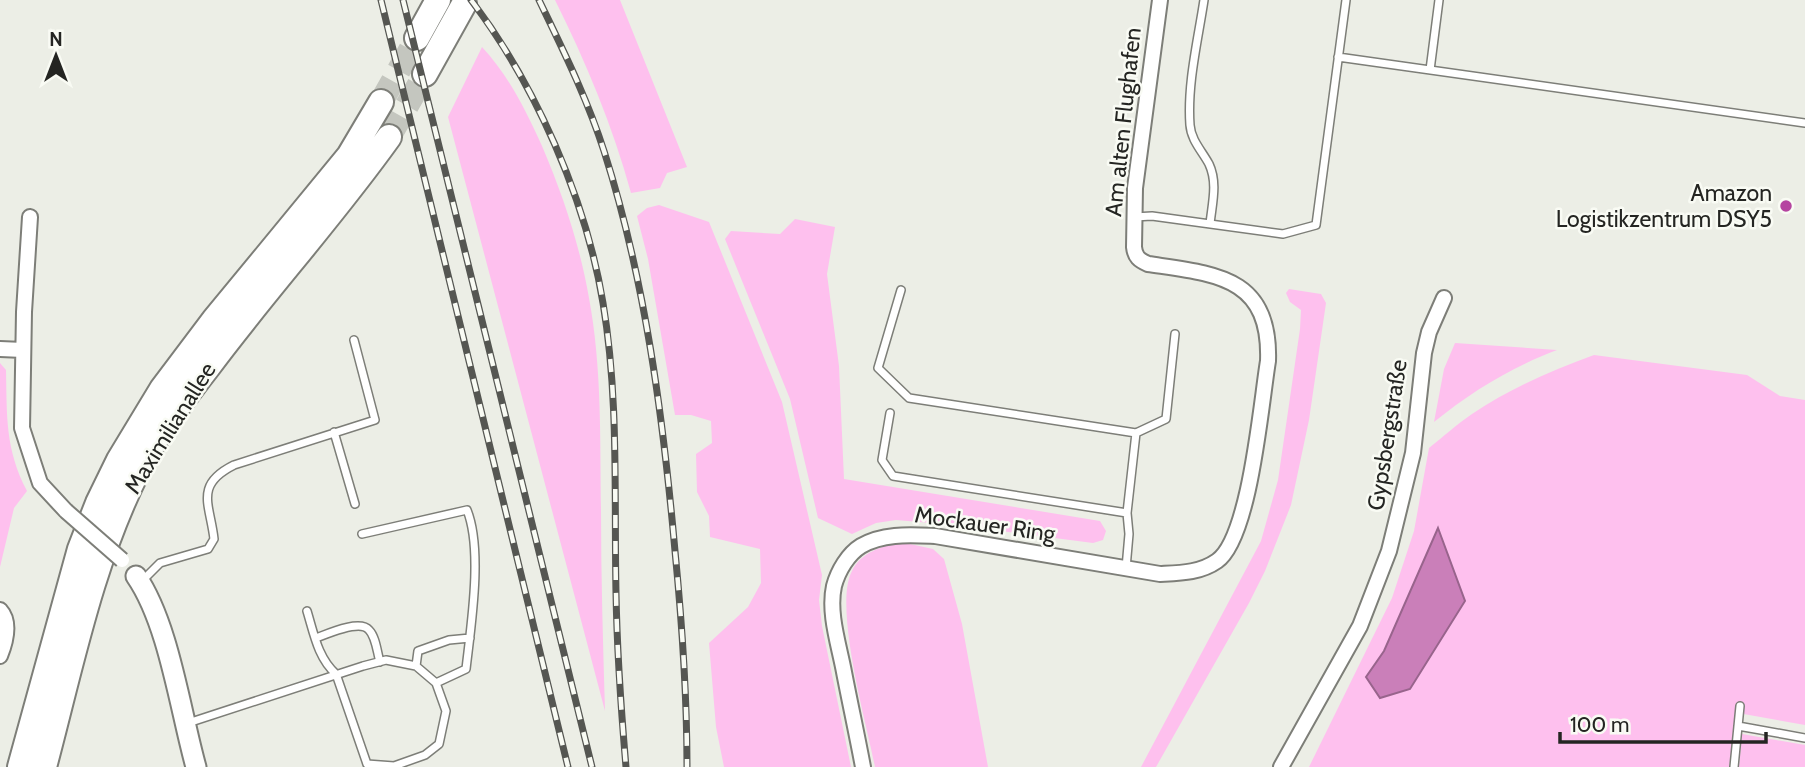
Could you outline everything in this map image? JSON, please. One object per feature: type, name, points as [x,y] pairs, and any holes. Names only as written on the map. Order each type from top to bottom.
[{"type":"highway","points":[[417,38],[438,0]]},
{"type":"highway","points":[[425,74],[464,4]]},
{"type":"highway","points":[[20,767],[80,549],[119,460],[162,389],[214,320],[348,156],[380,103]]},
{"type":"highway","name":"Maximilianallee","points":[[44,767],[98,563],[140,466],[180,403],[389,137]]},
{"type":"street","name":"Am alten Flughafen","points":[[1126,568],[1160,574],[1186,573],[1218,560],[1230,546],[1246,503],[1268,361],[1269,337],[1264,317],[1240,287],[1223,277],[1140,261],[1135,254],[1135,188],[1160,0]]},
{"type":"street","points":[[30,217],[22,428],[40,483],[66,511],[122,561],[138,579],[153,608],[196,767]]},
{"type":"street","name":"Gypsbergstraße","points":[[1281,767],[1360,626],[1388,551],[1413,453],[1424,353],[1429,332],[1444,298]]},
{"type":"street","points":[[0,349],[23,350]]},
{"type":"street","name":"Mockauer Ring","points":[[863,767],[836,634],[833,604],[834,586],[842,566],[861,546],[892,536],[935,536],[1126,568]]},
{"type":"street","points":[[0,610],[6,617],[7,625],[0,656]]},
{"type":"lane","points":[[1203,0],[1190,99],[1190,128],[1196,144],[1210,166],[1214,184],[1210,224]]},
{"type":"lane","points":[[1133,217],[1152,216],[1283,234],[1316,225],[1346,0]]},
{"type":"lane","points":[[1430,70],[1439,0]]},
{"type":"lane","points":[[1339,57],[1805,123]]},
{"type":"lane","points":[[901,290],[878,368],[909,398],[1136,433],[1166,419],[1175,334]]},
{"type":"lane","points":[[138,579],[160,563],[208,549],[214,539],[205,496],[210,483],[220,472],[234,465],[375,420],[354,340]]},
{"type":"lane","points":[[890,413],[882,460],[893,476],[1127,513]]},
{"type":"lane","points":[[334,432],[355,504]]},
{"type":"lane","points":[[1126,568],[1129,534],[1127,513],[1136,433]]},
{"type":"lane","points":[[362,534],[467,510],[474,526],[474,602],[466,669],[436,683]]},
{"type":"lane","points":[[184,724],[336,674],[386,660],[415,666],[436,683],[446,711],[439,744],[425,755],[394,766],[367,764],[336,674],[327,666],[307,611]]},
{"type":"lane","points":[[316,638],[354,626],[364,626],[370,630],[380,662]]},
{"type":"lane","points":[[415,666],[418,652],[431,645],[470,638]]},
{"type":"lane","points":[[1734,767],[1740,706]]},
{"type":"lane","points":[[1738,726],[1805,738]]},
{"type":"shaded area","points":[[555,0],[620,0],[687,167],[667,173],[660,188],[631,193],[598,95]]},
{"type":"shaded area","points":[[482,47],[509,82],[542,146],[570,221],[589,298],[600,404],[605,711],[448,117]]},
{"type":"shaded area","points":[[659,205],[709,222],[782,402],[822,575],[819,600],[822,626],[851,767],[724,767],[716,727],[709,643],[748,607],[761,583],[760,549],[710,537],[709,516],[697,492],[696,454],[712,443],[711,421],[691,415],[675,415],[648,259],[637,216],[647,208]]},
{"type":"shaded area","points":[[795,219],[835,227],[827,274],[839,366],[844,479],[1100,521],[1106,531],[1103,540],[1093,543],[896,520],[876,523],[852,534],[818,518],[790,399],[725,239],[731,231],[780,234]]},
{"type":"shaded area","points":[[1289,289],[1321,294],[1326,303],[1309,420],[1291,505],[1265,571],[1249,603],[1156,767],[1141,767],[1261,541],[1278,480],[1300,329],[1301,310],[1290,302],[1286,293]]},
{"type":"shaded area","points":[[1455,343],[1557,350],[1493,381],[1434,422],[1444,369]]},
{"type":"shaded area","points":[[1594,355],[1747,375],[1780,396],[1805,400],[1805,725],[1738,713],[1729,767],[1309,767],[1392,598],[1414,531],[1429,448],[1466,418],[1501,396]],"holes":[[[1437,530],[1380,698],[1366,677],[1384,651]]]},
{"type":"shaded area","points":[[0,363],[6,370],[11,446],[27,491],[14,508],[0,567]]},
{"type":"shaded area","points":[[1438,528],[1465,601],[1410,689],[1380,698],[1366,677],[1384,651]]},
{"type":"shaded area","points":[[901,542],[933,549],[944,559],[962,624],[988,767],[875,767],[853,666],[846,610],[847,588],[852,571],[861,559],[880,548]]},
{"type":"shaded area","points":[[1742,734],[1805,745],[1805,767],[1739,767]]},
{"type":"tunnel","points":[[381,102],[417,38]]},
{"type":"tunnel","points":[[389,137],[425,74]]},
{"type":"railway","points":[[381,0],[568,767]]},
{"type":"railway","points":[[403,0],[592,767]]},
{"type":"railway","points":[[471,0],[516,68],[555,144],[584,224],[603,303],[615,447],[617,636],[626,767]]},
{"type":"railway","points":[[539,0],[574,74],[604,151],[631,249],[641,298],[658,399],[670,500],[684,659],[687,767]]},
{"type":"place","name":"Amazon Logistikzentrum DSY5","points":[[1786,206]]}]
